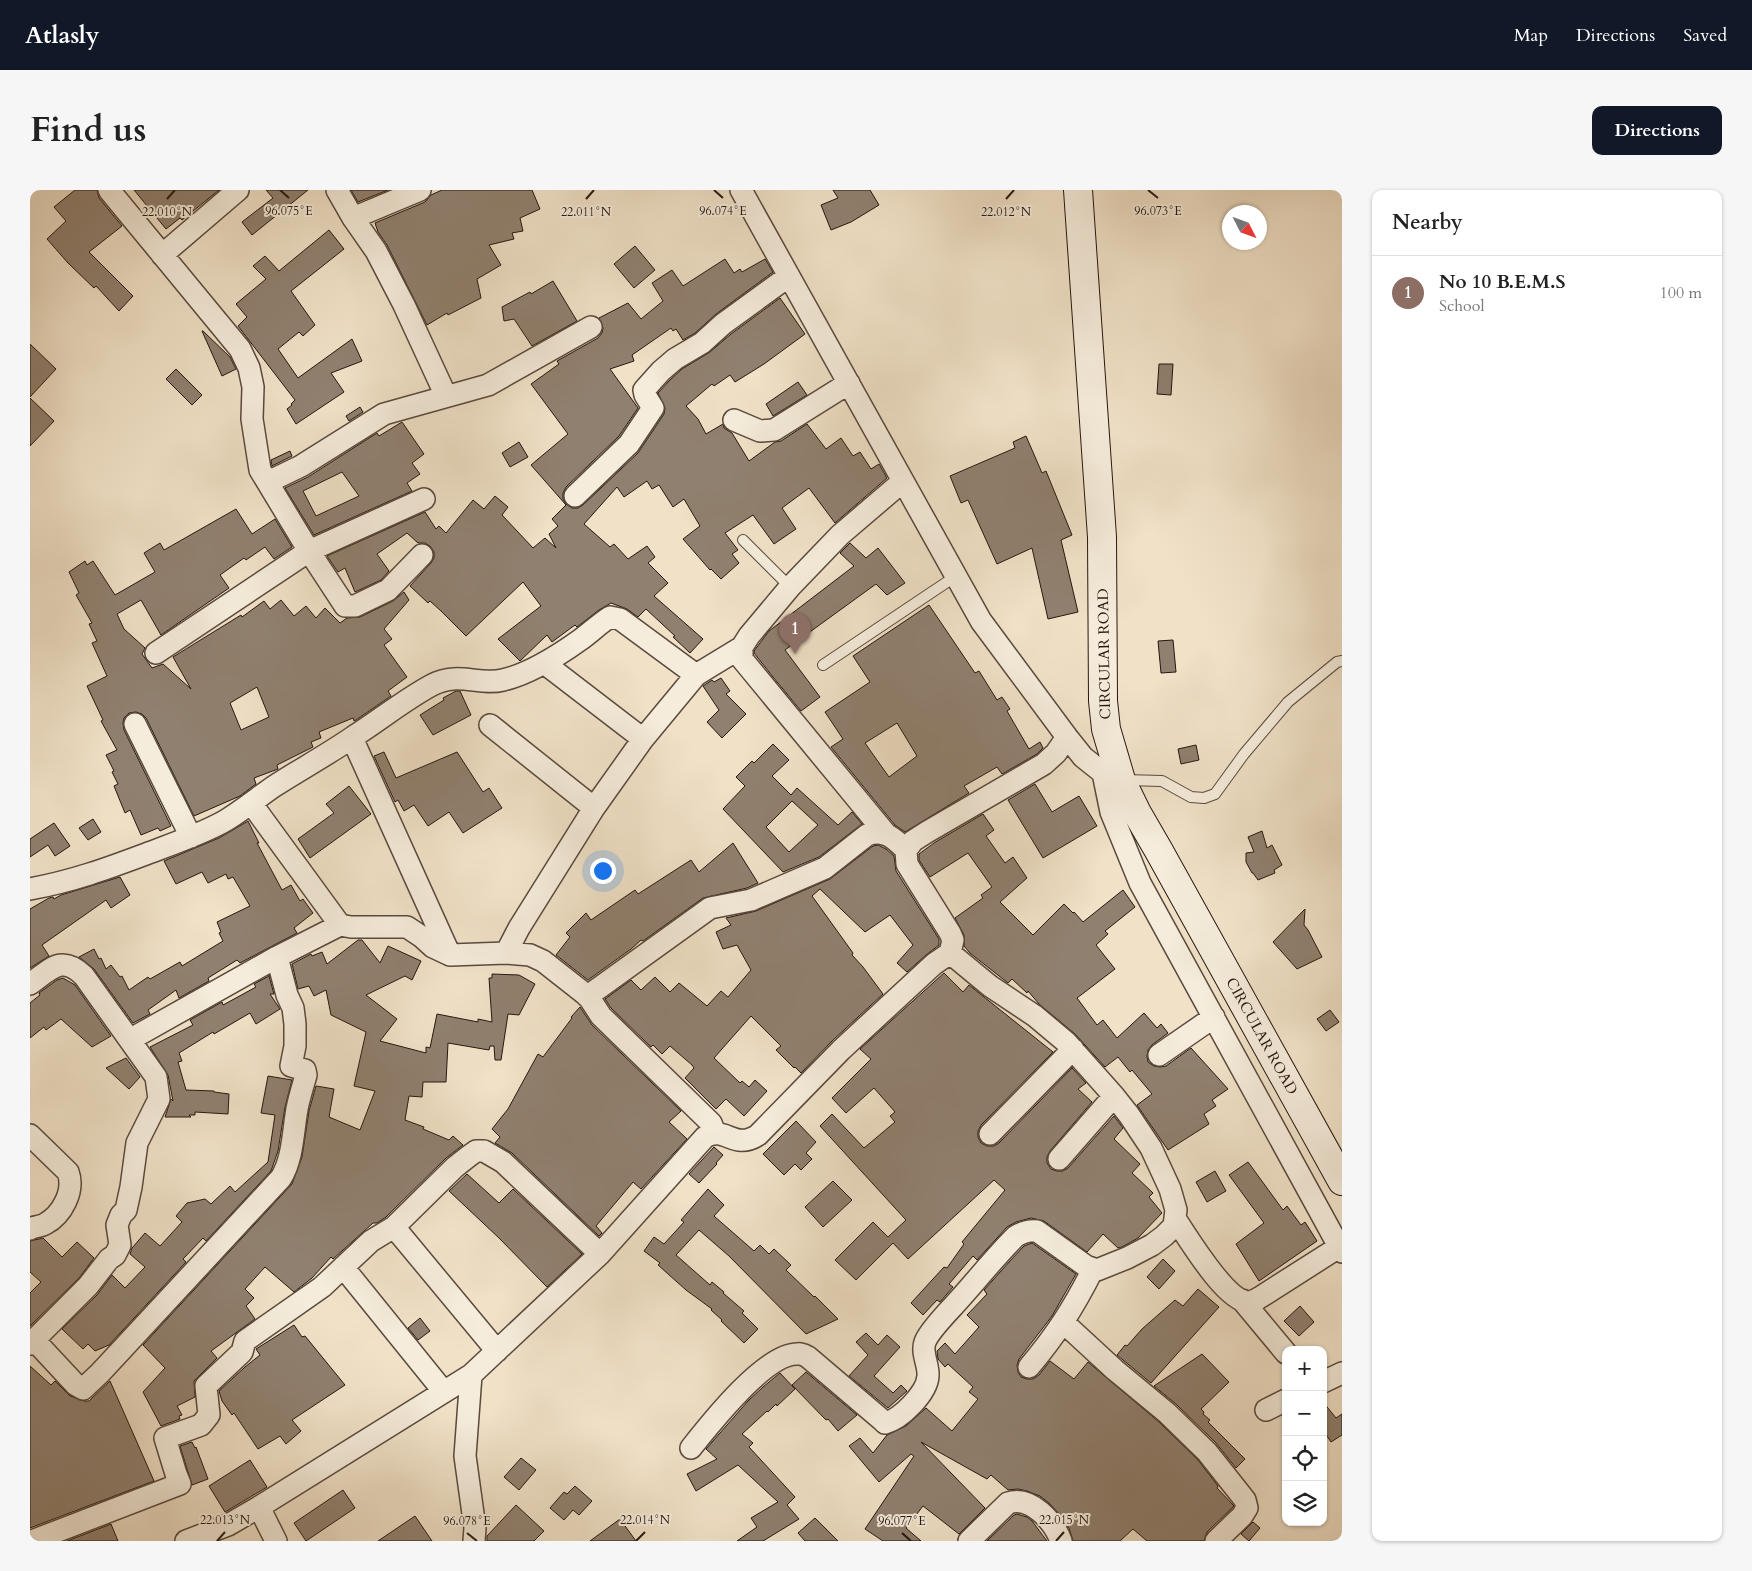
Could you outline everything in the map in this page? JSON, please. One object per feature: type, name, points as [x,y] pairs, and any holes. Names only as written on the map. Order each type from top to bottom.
[{"type":"main road","name":"CIRCULAR ROAD","points":[[1078,190],[1102,537],[1103,701],[1112,776],[1159,850],[1342,1180]]},
{"type":"street","points":[[109,190],[240,349],[249,368],[252,387],[254,444],[260,470],[345,606],[350,607],[388,590],[422,556]]},
{"type":"street","points":[[162,255],[238,190]]},
{"type":"street","points":[[338,190],[353,218],[376,251],[404,305],[446,396]]},
{"type":"street","points":[[353,218],[420,190]]},
{"type":"street","points":[[743,190],[902,482],[981,621],[1067,737],[1084,757],[1112,776],[1111,812],[1140,883],[1341,1249],[1250,1302],[1242,1300],[1229,1292],[1214,1275],[1176,1220]]},
{"type":"street","points":[[575,496],[629,444],[646,420],[653,408],[644,390],[661,371],[675,359],[702,343],[723,324],[789,276]]},
{"type":"street","points":[[268,482],[301,466],[384,414],[488,385],[591,327]]},
{"type":"street","points":[[734,420],[760,431],[774,430],[849,383]]},
{"type":"street","points":[[506,953],[519,928],[594,808],[643,739],[696,675],[742,647],[790,587],[840,535],[902,482]]},
{"type":"street","points":[[156,653],[309,551],[424,499]]},
{"type":"street","points":[[30,889],[76,880],[223,822],[410,698],[435,684],[448,679],[468,678],[484,681],[502,681],[544,663],[580,640],[610,617],[620,619],[696,675]]},
{"type":"street","points":[[742,647],[742,659],[886,834]]},
{"type":"street","points":[[544,663],[643,739]]},
{"type":"street","points":[[135,724],[191,836]]},
{"type":"street","points":[[490,725],[594,808]]},
{"type":"street","points":[[906,850],[913,841],[927,832],[1044,764],[1056,753],[1067,737]]},
{"type":"street","points":[[352,738],[450,955]]},
{"type":"street","points":[[251,803],[340,925]]},
{"type":"street","points":[[186,1541],[229,1533],[259,1508],[471,1375],[600,1254],[705,1137],[715,1133],[741,1142],[749,1141],[758,1135],[841,1050],[934,964],[950,953],[953,940],[907,864],[906,850],[894,838],[886,834],[873,832],[825,868],[760,897],[710,908],[592,993],[585,994]]},
{"type":"street","points":[[131,1039],[277,957],[340,925],[351,927],[407,927],[422,936],[433,947],[450,955],[506,953],[530,955],[537,958],[585,994],[601,1016],[710,1123],[715,1133]]},
{"type":"street","points":[[690,1448],[742,1389],[771,1364],[790,1354],[802,1354],[808,1357],[885,1423],[895,1418],[908,1407],[926,1385],[928,1374],[924,1355],[927,1338],[943,1317],[1011,1241],[1023,1232],[1038,1231],[1086,1266],[1093,1269],[1102,1269],[1152,1245],[1174,1226],[1176,1210],[1170,1189],[1151,1148],[1114,1096],[1073,1049],[1035,1016],[990,986],[950,953]]},
{"type":"street","points":[[30,984],[58,965],[66,964],[75,967],[84,976],[131,1039],[156,1077],[159,1099],[137,1143],[126,1210],[121,1215],[117,1226],[120,1245],[115,1255],[109,1259],[88,1286],[32,1342],[76,1385],[83,1389],[281,1178],[286,1169],[291,1152],[297,1106],[306,1075],[305,1070],[292,1066],[295,1046],[293,1008],[287,995],[277,957]]},
{"type":"street","points":[[1159,1055],[1214,1017]]},
{"type":"street","points":[[990,1134],[1073,1049]]},
{"type":"street","points":[[1058,1159],[1114,1096]]},
{"type":"street","points":[[30,1135],[68,1172],[71,1180],[67,1198],[57,1214],[51,1221],[42,1226],[33,1226],[30,1229]]},
{"type":"street","points":[[32,1541],[180,1484],[165,1438],[201,1424],[209,1416],[206,1386],[242,1352],[244,1341],[322,1286],[371,1241],[394,1228],[455,1167],[476,1151],[484,1151],[503,1162],[600,1254]]},
{"type":"street","points":[[394,1228],[497,1351]]},
{"type":"street","points":[[343,1267],[444,1392]]},
{"type":"street","points":[[1029,1367],[1064,1322],[1093,1269]]},
{"type":"street","points":[[1242,1300],[1282,1348]]},
{"type":"street","points":[[1064,1322],[1207,1452],[1246,1500],[1247,1508],[1242,1516],[1216,1541]]},
{"type":"street","points":[[1327,1380],[1342,1373]]},
{"type":"street","points":[[471,1375],[465,1456],[475,1528],[474,1541]]},
{"type":"street","points":[[1266,1410],[1282,1402]]},
{"type":"street","points":[[969,1541],[1008,1503],[1015,1501],[1026,1503],[1040,1512],[1056,1528],[1061,1541]]},
{"type":"street","points":[[259,1508],[276,1541]]},
{"type":"lane","points":[[743,540],[790,587]]},
{"type":"lane","points":[[823,665],[956,576]]},
{"type":"lane","points":[[1112,776],[1162,781],[1191,797],[1204,798],[1215,794],[1244,754],[1288,702],[1338,662],[1342,661]]},
{"type":"building","points":[[75,190],[97,190],[99,198],[122,226],[89,252],[133,296],[119,311],[96,286],[94,288],[68,263],[47,239],[66,221],[54,207]]},
{"type":"building","points":[[134,190],[219,190],[182,220],[180,218],[166,229]]},
{"type":"building","points":[[266,190],[308,190],[252,235],[242,222],[273,198]]},
{"type":"building","points":[[351,190],[388,190],[358,202]]},
{"type":"building","points":[[442,190],[532,190],[540,209],[520,218],[523,231],[512,233],[514,239],[489,245],[501,265],[477,279],[481,298],[448,315],[447,313],[427,325],[375,223],[425,202],[431,195]]},
{"type":"building","points":[[833,190],[870,190],[879,205],[851,222],[831,230],[821,205],[838,198]]},
{"type":"building","points":[[329,230],[344,249],[291,291],[315,325],[303,336],[299,332],[278,349],[298,378],[352,339],[362,361],[331,373],[344,392],[296,424],[287,409],[295,400],[238,326],[247,317],[236,304],[266,279],[253,266],[265,256],[279,271]]},
{"type":"building","points":[[635,246],[655,270],[634,288],[614,264]]},
{"type":"building","points":[[725,259],[734,273],[740,269],[742,272],[765,259],[773,272],[716,314],[695,333],[683,340],[676,329],[673,331],[671,328],[632,355],[634,361],[610,369],[638,408],[619,436],[566,487],[563,499],[566,504],[572,508],[578,508],[583,505],[638,453],[664,414],[665,408],[658,393],[670,380],[682,369],[710,352],[780,298],[805,334],[764,364],[735,382],[730,375],[714,386],[712,384],[686,406],[698,419],[706,434],[723,424],[724,428],[732,433],[749,461],[775,442],[781,441],[807,424],[826,449],[841,438],[853,456],[860,452],[871,469],[879,464],[887,478],[835,523],[809,488],[782,508],[796,529],[774,544],[753,515],[725,533],[738,550],[732,554],[739,563],[721,579],[710,570],[683,539],[700,526],[684,499],[673,507],[659,485],[652,489],[647,481],[624,497],[617,487],[584,524],[610,547],[614,544],[628,559],[647,546],[655,557],[648,563],[668,583],[654,596],[703,639],[690,653],[646,609],[638,617],[627,609],[611,603],[552,642],[547,635],[520,661],[498,639],[541,606],[523,582],[466,636],[430,601],[428,603],[410,586],[431,563],[434,558],[434,552],[430,546],[425,543],[418,543],[407,533],[377,554],[389,571],[381,580],[355,592],[345,568],[338,572],[327,556],[425,512],[436,529],[439,526],[446,533],[473,500],[484,509],[495,496],[508,507],[502,515],[533,548],[545,538],[556,548],[549,534],[558,526],[552,519],[566,505],[531,465],[568,434],[531,384],[559,364],[557,361],[598,338],[603,328],[599,318],[628,303],[641,319],[663,301],[652,283],[672,270],[683,286]]},
{"type":"building","points":[[553,281],[577,321],[532,346],[514,319],[504,321],[502,307],[530,292],[531,294]]},
{"type":"building","points":[[202,331],[230,357],[236,369],[222,376]]},
{"type":"building","points":[[30,344],[56,369],[30,397]]},
{"type":"building","points":[[1159,364],[1173,364],[1171,395],[1157,394]]},
{"type":"building","points":[[176,369],[202,395],[192,405],[166,379]]},
{"type":"building","points":[[798,382],[807,395],[773,416],[766,404]]},
{"type":"building","points":[[30,398],[54,421],[30,446]]},
{"type":"building","points":[[360,407],[363,412],[349,421],[346,416]]},
{"type":"building","points":[[402,422],[424,454],[412,463],[420,474],[407,483],[412,491],[314,535],[285,488],[308,477],[377,433],[379,436]],"holes":[[[342,472],[359,496],[316,516],[303,491]]]},
{"type":"building","points":[[1026,436],[1042,473],[1046,471],[1072,535],[1061,540],[1078,612],[1048,619],[1032,548],[997,564],[968,500],[961,503],[950,476],[1015,448],[1013,442]]},
{"type":"building","points":[[519,442],[528,457],[510,467],[502,453]]},
{"type":"building","points":[[290,451],[292,456],[272,466],[271,460]]},
{"type":"building","points":[[236,509],[252,534],[275,519],[292,547],[274,559],[265,547],[246,560],[244,558],[220,575],[229,588],[161,635],[141,600],[117,614],[124,629],[145,648],[142,654],[152,668],[163,664],[191,689],[173,657],[241,615],[242,617],[264,601],[270,609],[281,600],[294,616],[306,606],[316,618],[325,608],[340,623],[347,618],[360,617],[393,601],[404,592],[409,600],[384,629],[392,639],[384,645],[407,677],[388,691],[391,696],[356,720],[354,721],[353,718],[319,732],[321,738],[311,742],[313,747],[277,765],[278,769],[254,778],[256,784],[240,796],[194,816],[146,718],[136,712],[129,713],[124,718],[124,730],[171,826],[160,831],[158,828],[141,835],[130,810],[125,813],[114,786],[118,784],[106,755],[117,750],[101,721],[103,720],[87,686],[107,676],[92,643],[97,641],[89,624],[92,623],[76,595],[79,593],[69,572],[85,561],[87,565],[93,561],[115,595],[155,572],[144,553],[160,543],[164,550]],"holes":[[[257,687],[269,717],[241,730],[230,703]]]},
{"type":"building","points":[[850,543],[866,558],[878,548],[905,583],[887,595],[876,584],[785,650],[820,697],[801,711],[754,651],[769,631],[854,566],[840,553]]},
{"type":"building","points":[[929,605],[975,673],[979,671],[997,700],[1002,697],[1010,709],[1007,711],[1029,749],[1040,742],[1043,748],[1037,754],[1002,774],[997,767],[964,786],[969,793],[905,832],[895,825],[831,747],[843,739],[825,712],[870,682],[853,656]],"holes":[[[897,723],[917,756],[889,777],[865,743]]]},
{"type":"building","points":[[1173,640],[1176,672],[1161,673],[1158,641]]},
{"type":"building","points":[[721,678],[730,691],[726,694],[746,714],[722,738],[707,722],[719,710],[703,686],[712,680],[714,682]]},
{"type":"building","points":[[456,691],[460,691],[471,715],[433,735],[420,715]]},
{"type":"building","points":[[773,744],[789,760],[772,776],[791,795],[797,788],[838,825],[852,812],[862,824],[819,857],[783,872],[723,809],[745,786],[736,777],[752,761],[754,763]],"holes":[[[792,801],[818,825],[789,852],[766,827]]]},
{"type":"building","points":[[1196,745],[1199,760],[1181,764],[1178,749]]},
{"type":"building","points":[[384,752],[396,778],[457,752],[483,792],[489,788],[502,808],[463,833],[449,812],[428,826],[414,805],[404,811],[398,800],[395,802],[374,756]]},
{"type":"building","points":[[1035,784],[1052,812],[1079,796],[1097,826],[1043,858],[1008,800]]},
{"type":"building","points":[[349,786],[371,814],[310,858],[298,839],[334,813],[326,804]]},
{"type":"building","points":[[983,814],[994,830],[986,836],[1005,863],[1013,857],[1027,878],[1000,902],[1033,935],[1064,904],[1083,922],[1123,890],[1135,907],[1105,931],[1108,934],[1096,945],[1115,969],[1077,998],[1097,1025],[1103,1020],[1117,1038],[1144,1013],[1157,1028],[1161,1024],[1168,1033],[1152,1045],[1148,1050],[1147,1056],[1148,1062],[1154,1066],[1166,1066],[1191,1048],[1228,1089],[1212,1100],[1216,1106],[1204,1114],[1209,1124],[1168,1150],[1137,1105],[1152,1094],[1132,1070],[1130,1072],[1118,1057],[1105,1067],[1075,1034],[1039,1004],[1028,991],[1027,993],[1012,979],[1008,983],[964,946],[964,935],[955,918],[983,898],[981,895],[992,887],[968,853],[930,877],[919,860],[919,854]]},
{"type":"building","points":[[93,819],[101,832],[88,840],[79,828]]},
{"type":"building","points":[[248,821],[259,843],[257,843],[282,890],[291,885],[300,901],[303,899],[313,913],[294,928],[297,933],[240,963],[237,960],[208,978],[209,981],[179,998],[176,990],[148,1010],[150,1014],[133,1023],[94,969],[79,957],[94,949],[106,969],[111,965],[120,977],[122,976],[129,990],[148,977],[150,979],[180,962],[182,966],[223,941],[217,922],[250,906],[233,877],[228,879],[226,874],[208,883],[202,872],[176,884],[164,861],[219,838]]},
{"type":"building","points":[[54,823],[70,846],[55,856],[48,845],[30,857],[30,839]]},
{"type":"building","points":[[1262,831],[1267,848],[1272,845],[1282,865],[1274,870],[1275,873],[1258,880],[1246,862],[1246,853],[1254,852],[1248,837]]},
{"type":"building","points":[[733,843],[758,883],[747,888],[703,898],[643,941],[641,940],[588,980],[556,955],[570,937],[566,933],[586,913],[591,920],[635,890],[638,894],[691,860],[699,872]]},
{"type":"building","points":[[878,845],[894,856],[896,871],[939,939],[939,945],[907,972],[897,963],[913,945],[890,915],[865,932],[820,889],[812,896],[853,953],[852,955],[883,994],[832,1041],[801,1073],[776,1050],[781,1046],[751,1016],[714,1058],[740,1083],[742,1081],[749,1087],[755,1080],[767,1091],[744,1116],[726,1099],[716,1109],[685,1078],[694,1068],[692,1065],[670,1046],[662,1054],[653,1045],[651,1047],[611,1008],[605,999],[631,980],[641,990],[655,977],[670,992],[679,983],[707,1006],[721,991],[728,997],[751,970],[737,945],[723,949],[716,932],[731,925],[726,918],[756,911],[830,879],[873,846]]},
{"type":"building","points":[[120,877],[130,895],[111,908],[106,900],[42,945],[49,956],[30,968],[30,909],[49,898],[53,897],[54,899],[61,895]]},
{"type":"building","points":[[1305,909],[1304,925],[1322,957],[1297,969],[1273,942]]},
{"type":"building","points":[[358,940],[362,940],[380,963],[388,946],[421,961],[412,980],[405,976],[366,995],[397,1019],[380,1041],[426,1053],[426,1047],[430,1048],[437,1014],[478,1022],[478,1019],[492,1022],[489,978],[492,978],[492,974],[519,975],[535,984],[519,1015],[508,1014],[501,1060],[495,1060],[494,1046],[490,1046],[489,1050],[448,1043],[446,1082],[423,1082],[422,1097],[409,1096],[405,1120],[449,1140],[453,1136],[463,1145],[446,1158],[386,1217],[377,1223],[373,1223],[333,1259],[331,1257],[312,1278],[294,1292],[265,1267],[245,1289],[254,1298],[246,1306],[255,1319],[211,1351],[217,1358],[194,1381],[195,1397],[177,1406],[182,1415],[179,1416],[180,1419],[161,1426],[143,1392],[165,1368],[143,1345],[292,1184],[302,1157],[309,1111],[316,1086],[334,1089],[329,1117],[360,1130],[375,1091],[354,1086],[366,1032],[331,1015],[326,990],[314,996],[309,986],[298,989],[292,964],[311,954],[312,956],[322,952],[327,964]]},
{"type":"building","points":[[944,973],[963,992],[969,985],[1053,1052],[981,1125],[978,1137],[981,1143],[987,1146],[994,1146],[999,1143],[1072,1068],[1086,1083],[1078,1089],[1092,1102],[1050,1151],[1047,1163],[1051,1169],[1057,1171],[1063,1171],[1068,1168],[1114,1116],[1123,1128],[1114,1139],[1140,1164],[1132,1173],[1153,1193],[1149,1197],[1162,1213],[1138,1238],[1122,1247],[1118,1248],[1103,1234],[1087,1252],[1044,1221],[1031,1218],[1016,1222],[1007,1227],[977,1260],[973,1256],[949,1284],[953,1287],[940,1302],[937,1300],[923,1315],[911,1303],[944,1267],[947,1268],[964,1244],[962,1242],[1005,1190],[994,1180],[908,1259],[893,1243],[856,1280],[835,1260],[873,1222],[888,1237],[906,1220],[820,1126],[832,1114],[864,1148],[895,1122],[890,1116],[895,1112],[874,1088],[846,1113],[832,1098],[871,1059],[860,1049]]},
{"type":"building","points":[[269,976],[274,994],[270,994],[280,1009],[256,1024],[250,1013],[214,1034],[213,1032],[179,1053],[182,1061],[178,1062],[186,1090],[214,1091],[229,1094],[228,1114],[195,1112],[195,1115],[189,1115],[191,1117],[165,1117],[171,1099],[173,1101],[168,1075],[150,1047],[193,1025],[190,1020],[222,1002],[223,1005],[256,987],[254,984]]},
{"type":"building","points":[[63,978],[75,985],[111,1036],[92,1047],[61,1019],[46,1030],[44,1027],[30,1038],[30,1003],[40,995],[39,993]]},
{"type":"building","points":[[580,1007],[592,1025],[681,1111],[669,1122],[687,1139],[641,1189],[633,1182],[596,1226],[602,1233],[599,1236],[512,1153],[495,1143],[500,1137],[492,1129],[508,1109],[538,1054],[543,1057]]},
{"type":"building","points":[[1330,1010],[1339,1022],[1326,1031],[1317,1019]]},
{"type":"building","points":[[126,1058],[140,1077],[129,1089],[106,1068]]},
{"type":"building","points":[[268,1076],[292,1080],[285,1107],[278,1151],[271,1171],[206,1241],[203,1238],[183,1259],[186,1262],[109,1345],[95,1351],[88,1344],[83,1349],[62,1329],[97,1295],[112,1275],[125,1288],[145,1267],[130,1254],[132,1248],[145,1233],[160,1246],[182,1222],[176,1216],[187,1203],[205,1199],[211,1204],[230,1186],[235,1192],[268,1162],[275,1115],[261,1113]]},
{"type":"building","points":[[796,1121],[816,1142],[806,1153],[812,1159],[801,1170],[795,1164],[784,1175],[763,1154]]},
{"type":"building","points":[[714,1147],[723,1155],[699,1183],[689,1174]]},
{"type":"building","points":[[1248,1162],[1283,1210],[1287,1206],[1301,1225],[1305,1222],[1317,1241],[1259,1281],[1236,1244],[1264,1223],[1229,1175]]},
{"type":"building","points":[[1215,1171],[1226,1191],[1207,1202],[1196,1182]]},
{"type":"building","points":[[467,1174],[499,1203],[513,1189],[582,1254],[547,1287],[449,1191]]},
{"type":"building","points":[[833,1181],[852,1200],[823,1227],[805,1207]]},
{"type":"building","points":[[708,1189],[724,1205],[714,1216],[754,1251],[760,1245],[769,1254],[774,1249],[791,1265],[786,1270],[838,1319],[806,1334],[729,1256],[699,1230],[676,1255],[710,1285],[712,1282],[724,1292],[744,1311],[742,1313],[758,1329],[744,1343],[721,1321],[712,1309],[686,1290],[658,1265],[660,1263],[644,1251],[654,1237],[664,1244],[684,1222],[681,1220]]},
{"type":"building","points":[[43,1238],[62,1257],[77,1242],[94,1258],[79,1278],[30,1326],[30,1293],[41,1282],[30,1272],[30,1241]]},
{"type":"building","points":[[1032,1243],[1076,1274],[1052,1316],[1019,1359],[1017,1365],[1018,1372],[1021,1377],[1033,1379],[1039,1375],[1050,1361],[1074,1379],[1088,1362],[1159,1422],[1198,1460],[1218,1486],[1217,1488],[1234,1506],[1207,1532],[1204,1541],[1147,1541],[1133,1529],[1120,1541],[1073,1541],[1069,1528],[1063,1518],[1040,1496],[1018,1489],[1008,1490],[991,1475],[987,1479],[921,1442],[985,1508],[959,1534],[923,1506],[906,1528],[921,1541],[883,1541],[865,1529],[914,1456],[911,1454],[879,1482],[849,1446],[860,1438],[873,1453],[887,1435],[906,1426],[926,1408],[952,1431],[978,1399],[969,1392],[973,1387],[948,1364],[945,1367],[938,1359],[937,1351],[945,1343],[955,1354],[979,1327],[967,1315],[987,1294],[984,1290],[1010,1261],[1024,1246]]},
{"type":"building","points":[[1163,1259],[1175,1271],[1159,1289],[1147,1277]]},
{"type":"building","points":[[1198,1289],[1219,1307],[1151,1383],[1117,1355],[1125,1345],[1127,1346],[1142,1329],[1175,1300],[1183,1306]]},
{"type":"building","points":[[1300,1306],[1314,1322],[1299,1336],[1284,1321]]},
{"type":"building","points":[[420,1318],[430,1331],[418,1340],[408,1328]]},
{"type":"building","points":[[294,1325],[302,1337],[305,1336],[345,1385],[292,1420],[301,1431],[286,1444],[280,1436],[258,1449],[234,1413],[232,1415],[222,1401],[219,1391],[260,1355],[256,1349]]},
{"type":"building","points":[[866,1333],[878,1345],[887,1335],[900,1347],[874,1376],[893,1393],[901,1385],[907,1391],[888,1408],[849,1376],[868,1355],[856,1342]]},
{"type":"building","points":[[1202,1354],[1229,1382],[1201,1409],[1204,1412],[1203,1414],[1210,1420],[1208,1422],[1245,1459],[1236,1468],[1216,1443],[1176,1404],[1154,1386]]},
{"type":"building","points":[[30,1366],[51,1385],[55,1381],[70,1396],[84,1401],[89,1401],[110,1381],[154,1481],[30,1528]]},
{"type":"building","points":[[806,1372],[857,1415],[838,1431],[792,1385]]},
{"type":"building","points":[[780,1373],[795,1389],[742,1434],[753,1443],[749,1447],[795,1497],[787,1505],[799,1519],[763,1541],[737,1541],[757,1527],[751,1518],[778,1502],[738,1465],[696,1491],[687,1474],[717,1459],[706,1449],[748,1401]]},
{"type":"building","points":[[1327,1407],[1336,1418],[1342,1414],[1342,1435],[1331,1442],[1327,1436]]},
{"type":"building","points":[[192,1442],[196,1447],[208,1479],[192,1485],[180,1446]]},
{"type":"building","points":[[521,1458],[536,1470],[519,1490],[504,1477]]},
{"type":"building","points":[[250,1460],[267,1487],[225,1512],[209,1486]]},
{"type":"building","points":[[575,1486],[592,1501],[579,1515],[573,1510],[564,1520],[550,1508],[564,1492],[567,1494]]},
{"type":"building","points":[[343,1490],[355,1508],[306,1541],[294,1523]]},
{"type":"building","points":[[516,1505],[544,1531],[534,1541],[487,1541],[487,1536]]},
{"type":"building","points":[[1014,1515],[1027,1517],[1032,1521],[1047,1541],[987,1541]]},
{"type":"building","points":[[415,1516],[432,1541],[378,1541]]},
{"type":"building","points":[[815,1518],[838,1541],[805,1541],[798,1533]]},
{"type":"building","points":[[620,1519],[636,1541],[590,1541]]},
{"type":"building","points":[[1253,1522],[1260,1528],[1249,1541],[1241,1534]]},
{"type":"building","points":[[111,1524],[118,1541],[67,1541]]},
{"type":"place","name":"No 10 B.E.M.S","points":[[795,654]]}]
